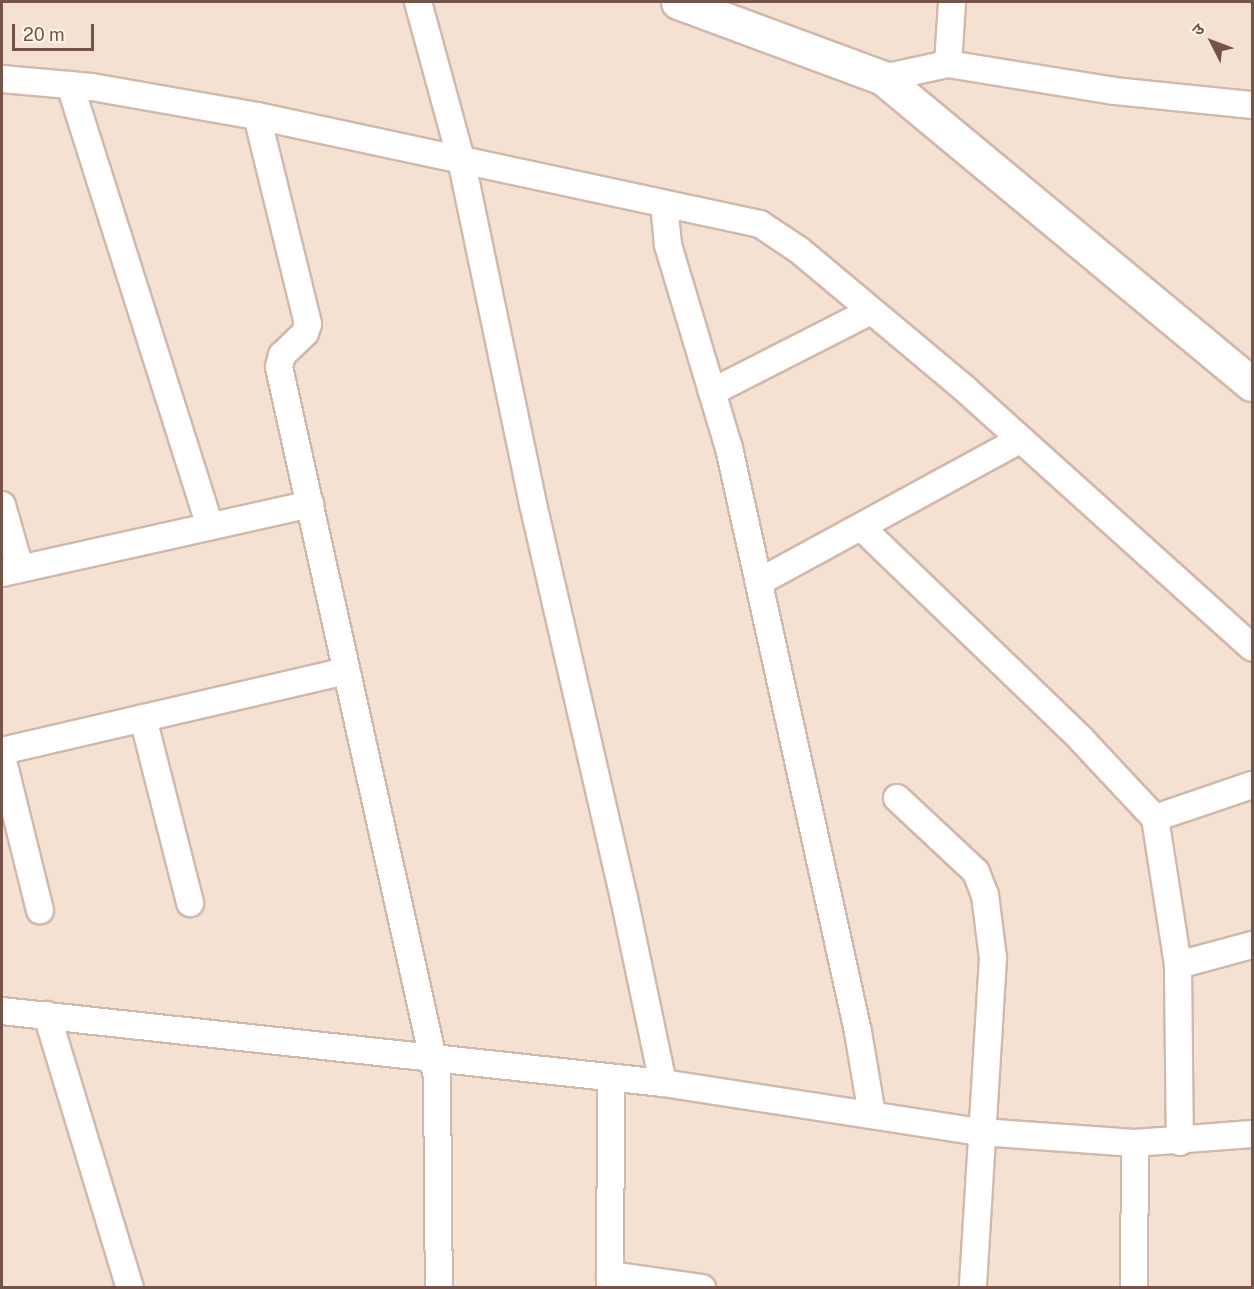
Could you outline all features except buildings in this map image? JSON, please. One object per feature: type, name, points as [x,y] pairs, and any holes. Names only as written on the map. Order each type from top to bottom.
[{"type":"street","points":[[418,2],[461,159],[532,504],[624,898],[663,1083]]},
{"type":"street","points":[[678,2],[883,78],[1252,384]]},
{"type":"street","points":[[948,64],[952,2]]},
{"type":"street","points":[[883,78],[948,64],[1114,91],[1252,105]]},
{"type":"street","points":[[2,80],[70,85],[257,116],[760,224],[799,250],[871,311],[1021,440],[1252,647]]},
{"type":"street","points":[[70,85],[210,526]]},
{"type":"street","points":[[257,116],[308,324],[305,333],[282,355],[279,367],[437,1077],[439,1287]]},
{"type":"street","points":[[664,204],[668,245],[712,392],[759,582],[856,1020],[872,1115]]},
{"type":"street","points":[[712,392],[871,311]]},
{"type":"street","points":[[759,582],[1021,440]]},
{"type":"street","points":[[2,505],[11,570],[310,504]]},
{"type":"street","points":[[861,527],[1081,739],[1155,818],[1178,965],[1180,1142]]},
{"type":"street","points":[[2,751],[346,671]]},
{"type":"street","points":[[143,718],[190,903]]},
{"type":"street","points":[[2,756],[40,910]]},
{"type":"street","points":[[1155,818],[1252,785]]},
{"type":"street","points":[[897,798],[976,872],[985,895],[993,958],[973,1287]]},
{"type":"street","points":[[1178,965],[1252,945]]},
{"type":"street","points":[[2,1011],[663,1083],[981,1132],[1136,1143],[1180,1142],[1252,1134]]},
{"type":"street","points":[[47,1015],[130,1287]]},
{"type":"street","points":[[611,1078],[610,1281],[702,1287]]},
{"type":"street","points":[[1134,1287],[1136,1143]]},
{"type":"shaded area","points":[[2,2],[1252,2],[1252,1287],[2,1287]]}]
